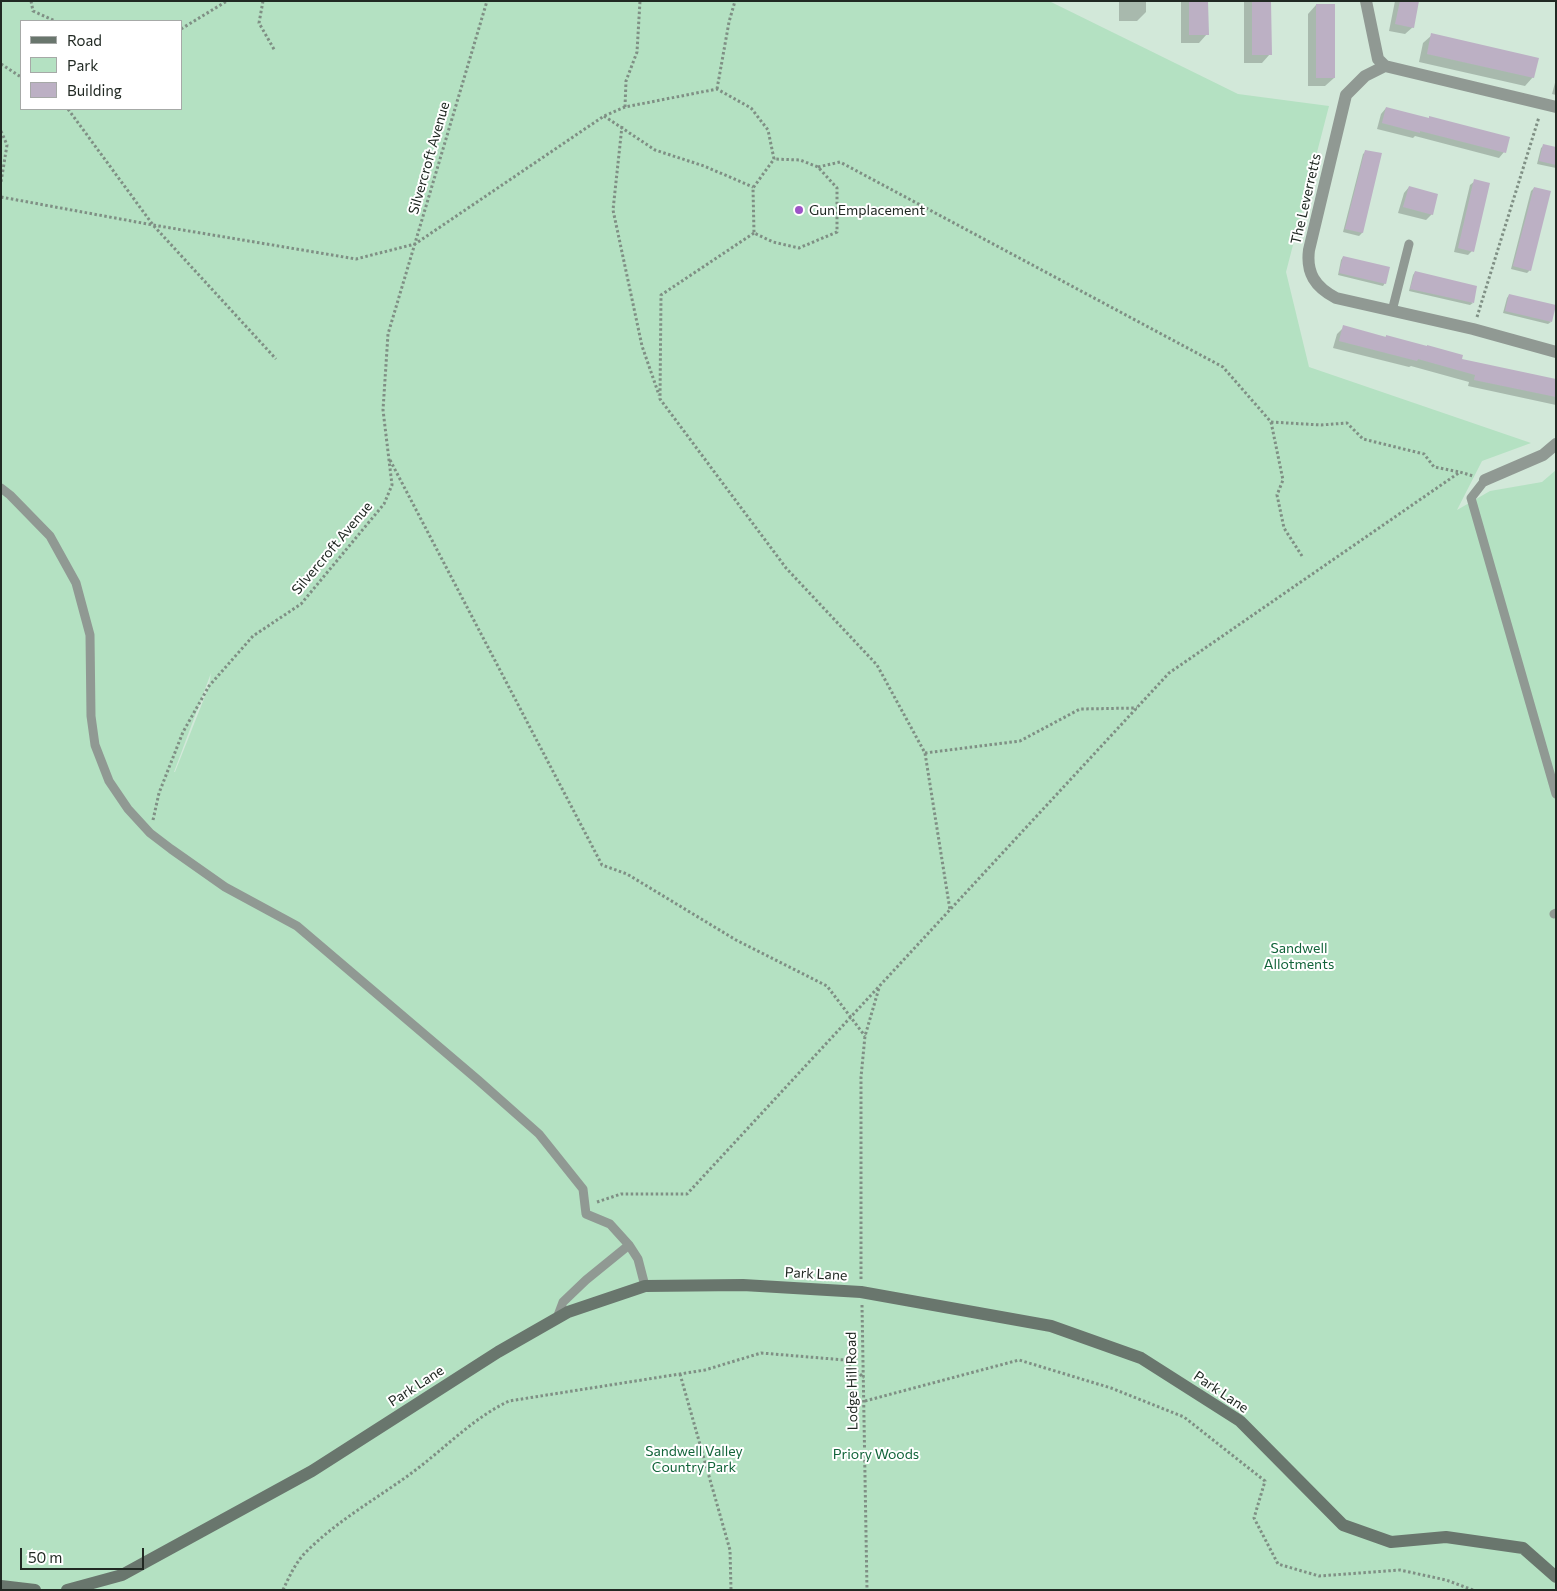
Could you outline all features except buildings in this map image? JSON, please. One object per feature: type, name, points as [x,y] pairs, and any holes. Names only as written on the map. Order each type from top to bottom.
[{"type":"street","points":[[1366,1],[1378,59],[1385,66],[1556,107]]},
{"type":"street","name":"The Leverretts","points":[[1385,66],[1365,76],[1346,95],[1309,250],[1310,272],[1316,283],[1326,293],[1336,298],[1474,329],[1556,352]]},
{"type":"street","points":[[1485,480],[1543,455],[1556,444]]},
{"type":"street","name":"Park Lane","points":[[67,1590],[122,1575],[312,1471],[498,1352],[568,1312],[644,1286],[742,1285],[861,1292],[1051,1326],[1141,1358],[1240,1421],[1343,1525],[1392,1542],[1446,1537],[1523,1548],[1556,1578]]},
{"type":"street","points":[[1,1586],[35,1590]]},
{"type":"lane","points":[[1392,311],[1409,244]]},
{"type":"lane","points":[[1485,480],[1471,498],[1556,794]]},
{"type":"lane","points":[[1,488],[50,536],[76,583],[90,635],[91,716],[95,745],[109,781],[128,809],[150,833],[225,886],[297,926],[539,1134],[583,1189],[586,1214],[610,1224],[629,1245],[638,1259],[644,1286]]},
{"type":"lane","points":[[557,1318],[563,1302],[586,1280],[629,1245]]},
{"type":"path","points":[[31,1],[33,11],[53,20]]},
{"type":"path","points":[[182,27],[227,1]]},
{"type":"path","points":[[264,1],[259,23],[275,51]]},
{"type":"path","name":"Silvercroft Avenue","points":[[150,833],[159,793],[183,732],[209,686],[252,636],[301,604],[384,504],[392,485],[382,410],[388,334],[487,1]]},
{"type":"path","points":[[625,107],[626,81],[637,52],[640,1]]},
{"type":"path","points":[[718,89],[729,22],[736,1]]},
{"type":"path","points":[[1,64],[20,76]]},
{"type":"path","points":[[1,197],[356,259],[415,244],[604,116],[625,107],[718,89],[751,108],[768,130],[774,159],[753,188],[754,234]]},
{"type":"path","points":[[1474,329],[1543,104]]},
{"type":"path","points":[[69,110],[153,225],[276,359]]},
{"type":"path","points":[[604,116],[622,126],[655,150],[704,166],[753,188]]},
{"type":"path","points":[[622,126],[613,210],[642,346],[660,399],[786,568],[877,665],[925,753],[950,910]]},
{"type":"path","points":[[1,131],[7,145],[1,182]]},
{"type":"path","points":[[754,234],[773,242],[799,248],[838,232],[837,188],[818,167],[800,160],[774,159]]},
{"type":"path","points":[[818,167],[840,162],[1223,367],[1271,422],[1283,480],[1277,495],[1284,528],[1302,556]]},
{"type":"path","points":[[660,399],[661,295],[754,234]]},
{"type":"path","points":[[1271,422],[1321,425],[1347,423],[1363,439],[1424,454],[1434,467],[1460,472],[1485,480]]},
{"type":"path","points":[[389,458],[602,865],[627,874],[736,940],[827,986],[865,1036]]},
{"type":"path","points":[[586,1214],[598,1201],[621,1194],[687,1194],[1169,673],[1460,472]]},
{"type":"path","points":[[925,753],[1020,741],[1080,709],[1137,708]]},
{"type":"path","name":"Lodge Hill Road","points":[[867,1590],[865,1401],[861,1292],[861,1077],[865,1036],[880,985]]},
{"type":"path","points":[[283,1590],[303,1555],[328,1532],[416,1469],[492,1409],[509,1401],[706,1370],[762,1353],[845,1360],[864,1378]]},
{"type":"path","points":[[865,1401],[1019,1360],[1111,1388],[1184,1417],[1265,1481],[1254,1518],[1278,1564],[1319,1576],[1400,1570],[1446,1580],[1472,1590]]},
{"type":"path","points":[[680,1374],[730,1550],[731,1590]]},
{"type":"green space","points":[[1,1],[1049,1],[1238,94],[1329,106],[1286,272],[1309,367],[1531,443],[1482,461],[1457,510],[1490,491],[1542,482],[1556,470],[1556,1590],[1,1590]],"holes":[[[211,673],[209,686],[175,772],[174,772]]]},
{"type":"place","name":"Gun Emplacement","points":[[799,210]]},
{"type":"park label","name":"Sandwell Allotments","points":[[1299,956]]},
{"type":"park label","name":"Priory Woods","points":[[876,1454]]},
{"type":"park label","name":"Sandwell Valley Country Park","points":[[694,1459]]}]
